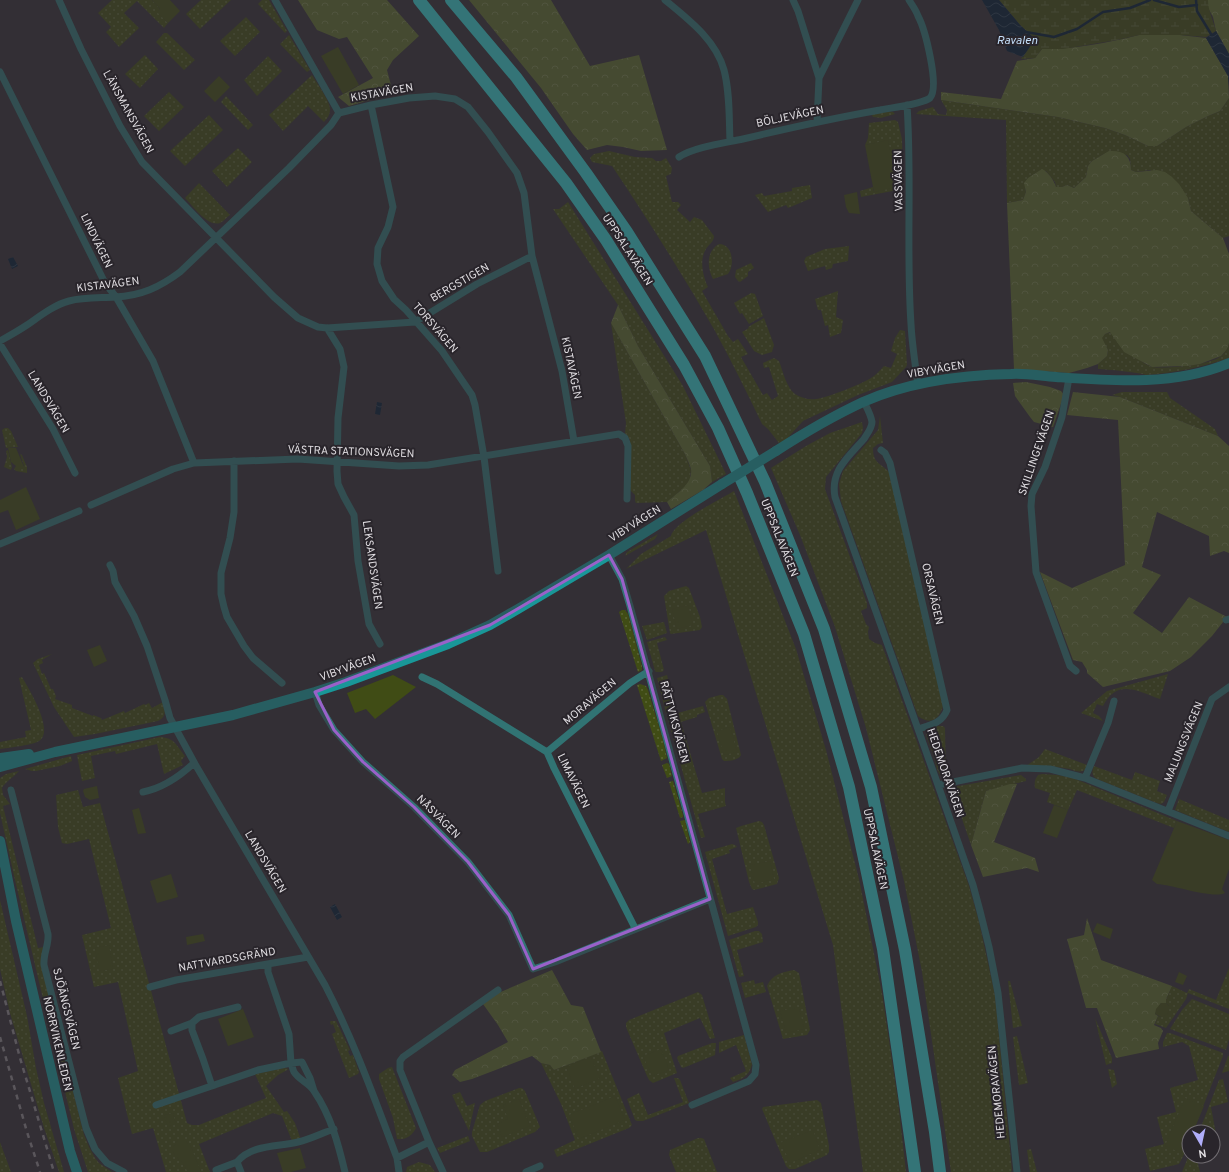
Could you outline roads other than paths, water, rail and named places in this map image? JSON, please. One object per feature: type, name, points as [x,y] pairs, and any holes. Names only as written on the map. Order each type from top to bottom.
[{"type":"highway","name":"UPPSALAVÄGEN","points":[[419,0],[566,183],[606,240],[684,365],[718,428],[747,493],[804,634],[849,787],[883,949],[915,1172]]},
{"type":"highway","name":"UPPSALAVÄGEN","points":[[452,0],[516,77],[586,173],[626,232],[705,356],[766,482],[824,629],[870,787],[904,950],[935,1132],[940,1172]]},
{"type":"street","name":"LÄNSMANSVÄGEN","points":[[59,0],[81,49],[130,143],[142,162],[215,238]]},
{"type":"street","points":[[275,0],[340,113]]},
{"type":"street","points":[[665,0],[705,35],[718,55],[724,69],[727,85],[730,141]]},
{"type":"street","points":[[793,0],[798,11],[818,78],[817,122]]},
{"type":"street","points":[[818,78],[858,0]]},
{"type":"street","points":[[907,105],[929,99],[933,88],[930,53],[919,16],[909,0]]},
{"type":"street","name":"LINDVÄGEN","points":[[0,72],[105,283],[116,297],[154,361],[194,463]]},
{"type":"street","name":"KISTAVÄGEN","points":[[0,340],[50,309],[69,301],[84,298],[116,297],[138,294],[152,290],[166,282],[180,272],[289,168],[331,125],[340,113],[371,105],[409,98],[435,96],[455,99],[468,107],[488,132],[517,173],[524,193],[532,256],[562,371],[574,441]]},
{"type":"street","name":"TORSVÄGEN","points":[[371,105],[393,207],[388,227],[378,248],[377,264],[382,281],[387,290],[442,351],[472,395],[476,405],[498,571]]},
{"type":"street","name":"BÖLJEVÄGEN","points":[[680,157],[686,152],[730,141],[817,122],[907,105]]},
{"type":"street","name":"VASSVÄGEN","points":[[907,105],[910,201],[910,304],[918,384]]},
{"type":"street","points":[[215,238],[274,297],[298,318],[318,327],[327,328]]},
{"type":"street","name":"BERGSTIGEN","points":[[327,328],[415,322],[477,284],[532,256]]},
{"type":"street","name":"LEKSANDSVÄGEN","points":[[327,328],[340,349],[344,368],[338,418],[338,484],[354,515],[358,561],[369,624],[380,644]]},
{"type":"street","name":"LANDSVÄGEN","points":[[0,344],[53,429],[75,474]]},
{"type":"street","name":"VIBYVÄGEN","points":[[2,762],[233,715],[346,682],[448,644],[490,625],[609,555],[829,419],[864,402],[918,384],[970,377],[1012,374],[1143,381],[1198,373],[1229,363]]},
{"type":"street","name":"SKILLINGEVÄGEN","points":[[1069,378],[1062,417],[1045,467],[1032,494],[1031,506],[1036,572],[1070,666],[1076,671]]},
{"type":"street","name":"HEDEMORAVÄGEN","points":[[864,402],[872,421],[871,427],[866,436],[838,470],[833,489],[973,885],[990,947],[998,994],[1017,1172]]},
{"type":"street","name":"VÄSTRA STATIONSVÄGEN","points":[[91,506],[173,469],[194,463],[298,459],[399,466],[428,465],[619,434],[625,438],[628,446],[627,499]]},
{"type":"street","name":"ORSAVÄGEN","points":[[881,450],[885,453],[890,463],[947,710],[945,716],[939,722],[918,729]]},
{"type":"street","points":[[234,461],[234,512],[230,538],[221,573],[221,594],[227,617],[244,646],[253,658],[282,683]]},
{"type":"street","points":[[0,544],[79,511]]},
{"type":"street","name":"RÄTTVIKSVÄGEN","points":[[609,555],[622,579],[649,671],[756,1069],[753,1078],[749,1081],[692,1105]]},
{"type":"street","name":"LANDSVÄGEN","points":[[110,564],[115,582],[134,616],[147,646],[174,728],[326,986],[338,1011],[365,1073],[397,1158],[399,1172]]},
{"type":"street","name":"MORAVÄGEN","points":[[547,752],[630,683],[649,671]]},
{"type":"street","name":"LIMAVÄGEN","points":[[422,677],[437,684],[547,752],[636,928]]},
{"type":"street","name":"MALUNGSVÄGEN","points":[[1168,811],[1212,699],[1229,687]]},
{"type":"street","name":"NÅSVÄGEN","points":[[315,692],[319,704],[334,730],[362,762],[414,807],[468,862],[509,915],[533,969],[555,962],[636,928]]},
{"type":"street","points":[[1085,778],[1108,723],[1114,701]]},
{"type":"street","points":[[143,792],[156,789],[183,773],[194,763]]},
{"type":"street","points":[[938,785],[1022,768],[1050,769],[1085,778],[1229,836]]},
{"type":"street","name":"SJÖÄNGSVÄGEN","points":[[11,790],[48,934],[48,942],[43,956],[44,965],[86,1128],[95,1149],[107,1163],[124,1172]]},
{"type":"street","name":"NORRVIKENLEDEN","points":[[0,841],[16,921],[70,1151],[77,1172]]},
{"type":"street","name":"NORRVIKENLEDEN","points":[[0,870],[16,921]]},
{"type":"street","points":[[636,928],[710,899]]},
{"type":"street","name":"NATTVARDSGRÄND","points":[[150,987],[176,980],[308,957]]},
{"type":"street","points":[[268,964],[268,972],[288,1034],[291,1063],[294,1072],[308,1083],[314,1091]]},
{"type":"street","points":[[443,1172],[429,1142],[400,1070],[400,1061],[403,1057],[498,990]]},
{"type":"street","points":[[171,1031],[192,1023],[199,1017],[238,1007]]},
{"type":"street","points":[[192,1023],[194,1036],[212,1086],[215,1085]]},
{"type":"street","points":[[156,1105],[258,1070],[302,1062],[314,1091],[334,1129],[345,1172]]},
{"type":"street","points":[[216,1170],[237,1162],[242,1156],[259,1149],[312,1138],[334,1129]]},
{"type":"street","points":[[397,1158],[429,1142]]},
{"type":"street","points":[[237,1162],[241,1172]]},
{"type":"street","points":[[526,1172],[540,1166]]},
{"type":"water","name":"Ravalen","points":[[982,0],[999,0],[1020,25],[1035,39],[1023,57],[1007,51],[999,30]]},
{"type":"water","points":[[1216,31],[1229,54],[1229,86],[1228,76],[1206,38]]},
{"type":"water","points":[[13,257],[18,266],[12,269],[8,259]]},
{"type":"water","points":[[377,402],[382,403],[380,415],[375,414]]},
{"type":"water","points":[[335,904],[342,917],[337,920],[330,907]]},
{"type":"waterway","name":"Ravalen","points":[[1026,32],[1054,37],[1077,29],[1103,12],[1130,8],[1150,0]]},
{"type":"waterway","name":"Ravalen","points":[[1154,0],[1179,7],[1197,5]]},
{"type":"waterway","points":[[1196,0],[1197,11],[1211,34]]},
{"type":"railway","points":[[0,981],[20,1058],[54,1172]]},
{"type":"railway","points":[[0,1037],[40,1172]]}]
